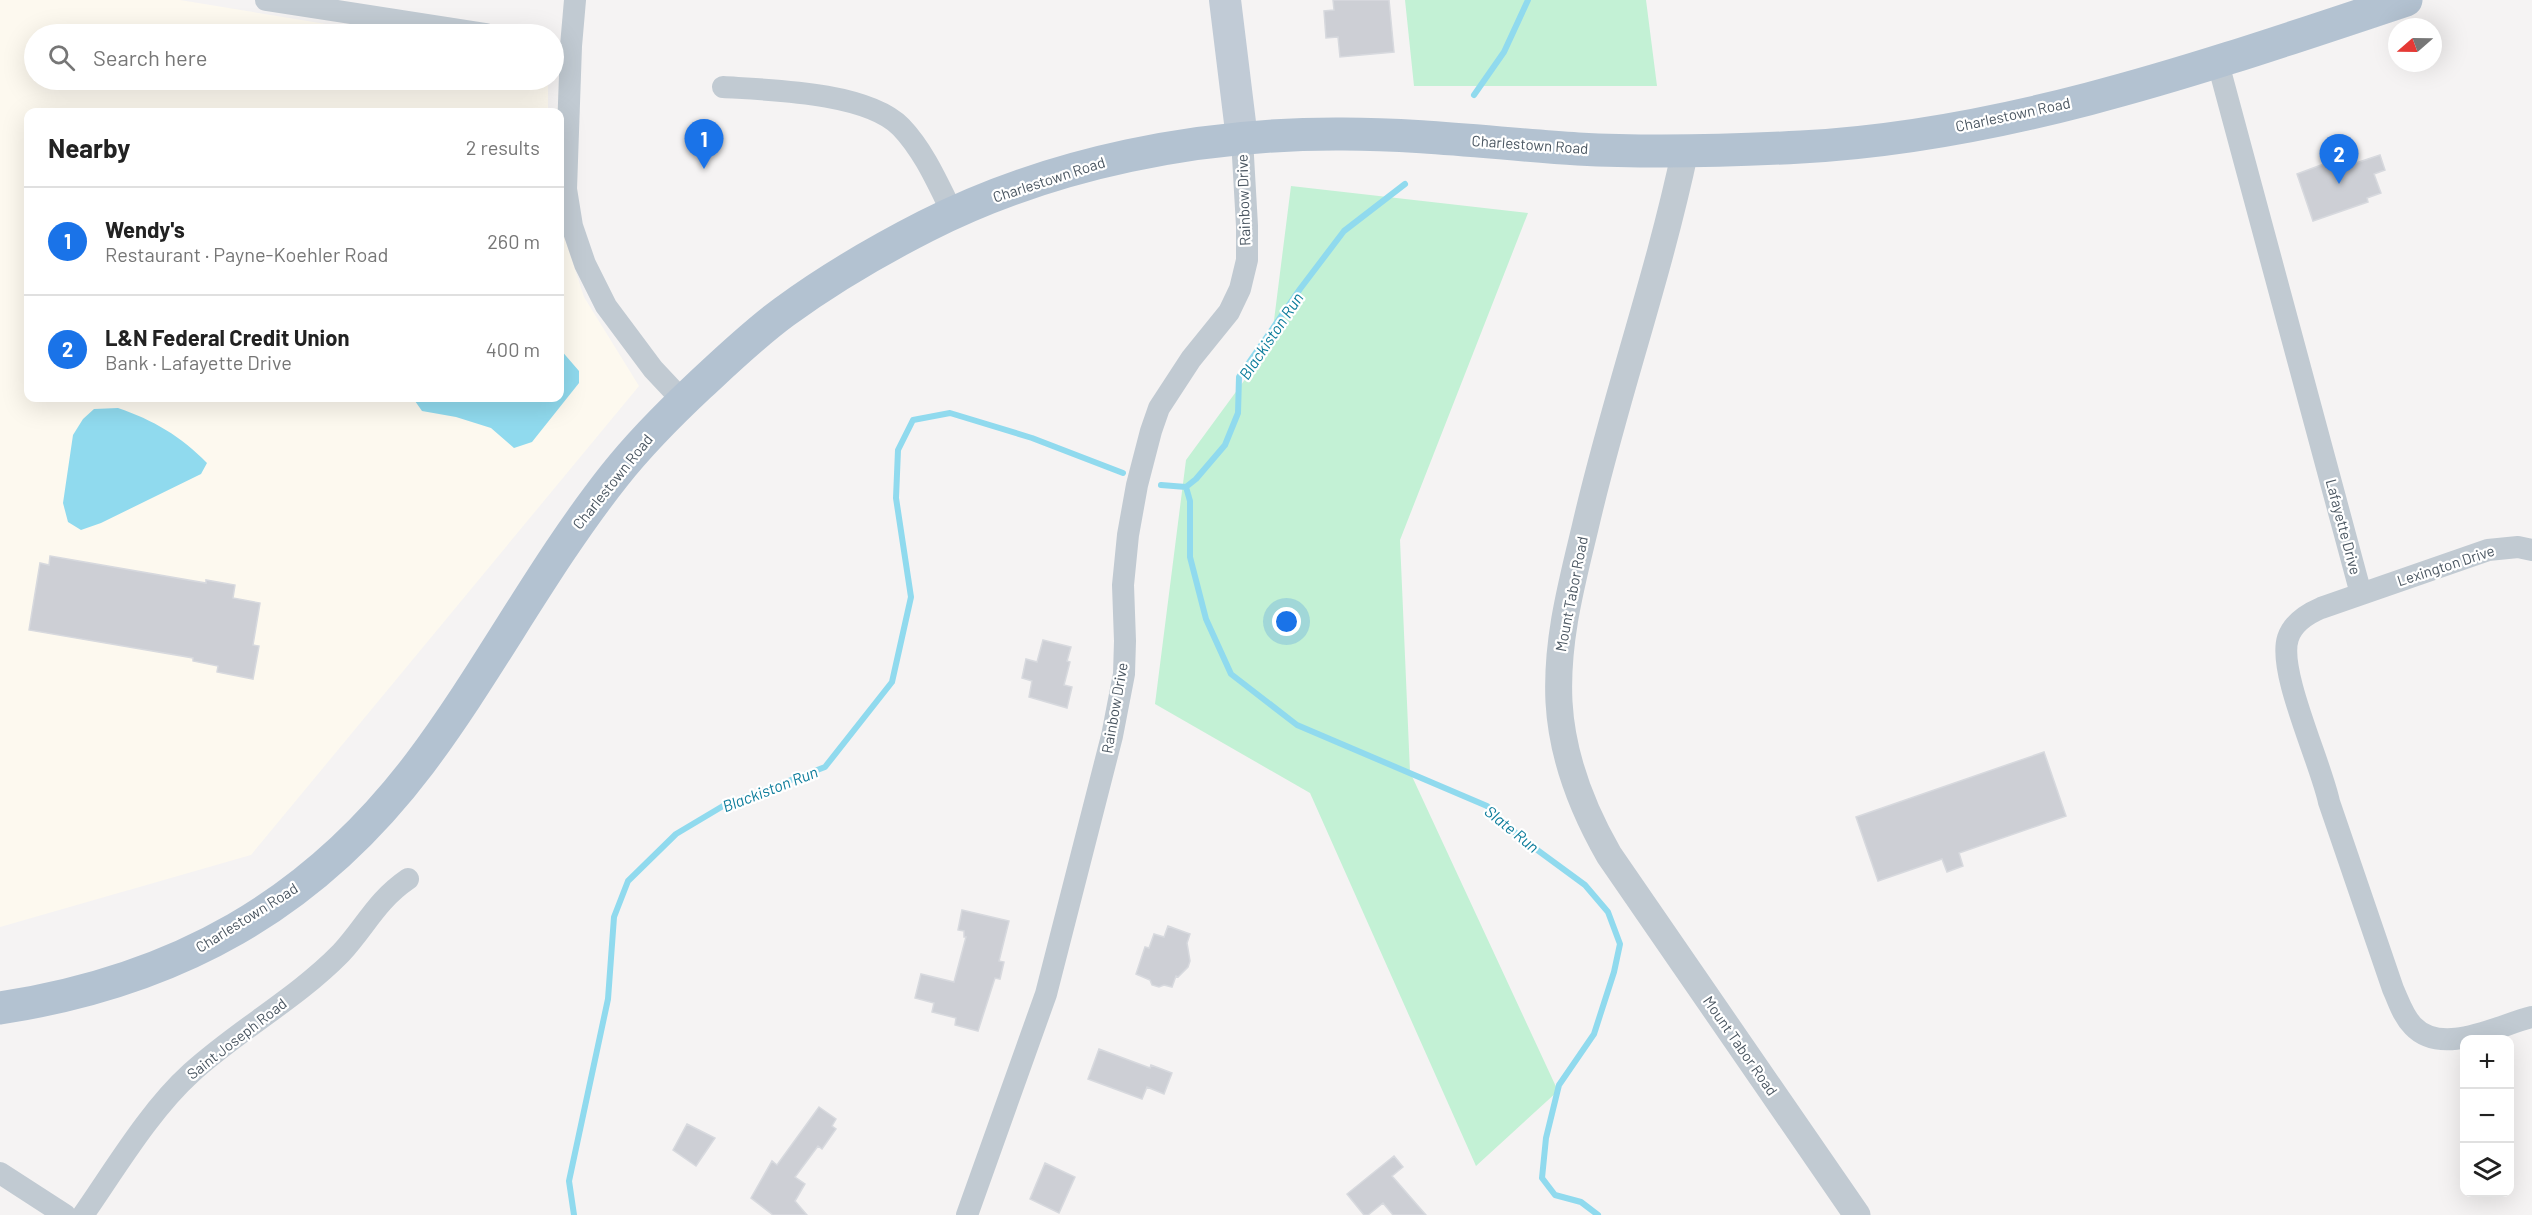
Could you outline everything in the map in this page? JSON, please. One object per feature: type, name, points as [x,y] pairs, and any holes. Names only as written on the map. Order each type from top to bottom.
[{"type":"main road","points":[[1225,0],[1242,139]]},
{"type":"main road","name":"Charlestown Road","points":[[0,1008],[89,991],[186,956],[277,904],[318,873],[356,838],[418,766],[570,535],[639,445],[683,401],[779,316],[822,286],[883,249],[953,214],[1012,189],[1077,169],[1181,146],[1242,139],[1373,134],[1585,149],[1685,151],[1807,147],[1912,134],[2064,105],[2218,63],[2406,0]]},
{"type":"street","points":[[266,0],[421,24]]},
{"type":"street","points":[[564,38],[575,0]]},
{"type":"street","name":"Lafayette Drive","points":[[2218,63],[2361,594],[2306,615],[2296,624],[2288,637],[2286,666],[2324,778],[2329,802],[2393,989],[2406,1017],[2426,1037],[2448,1039],[2471,1036],[2532,1017]]},
{"type":"street","points":[[723,87],[801,92],[844,100],[888,117],[900,126],[920,150],[953,214]]},
{"type":"street","points":[[563,90],[564,108]]},
{"type":"street","points":[[564,117],[566,189],[572,226],[585,264],[606,306],[653,369],[683,401]]},
{"type":"street","name":"Rainbow Drive","points":[[968,1215],[1046,994],[1112,736],[1124,674],[1123,585],[1128,535],[1137,485],[1151,431],[1159,408],[1191,359],[1229,312],[1240,289],[1246,260],[1247,226],[1242,139]]},
{"type":"street","name":"Mount Tabor Road","points":[[1685,151],[1670,221],[1608,435],[1563,622],[1558,663],[1559,703],[1564,744],[1589,820],[1609,855],[1857,1215]]},
{"type":"street","name":"Lexington Drive","points":[[2361,594],[2488,550],[2511,547],[2532,550]]},
{"type":"street","name":"Saint Joseph Road","points":[[83,1215],[163,1104],[188,1075],[310,981],[341,952],[391,891],[408,879]]},
{"type":"street","points":[[0,1173],[64,1215]]},
{"type":"shaded area","points":[[0,0],[180,0],[326,24],[24,24],[24,90],[548,90],[548,108],[24,108],[24,402],[564,402],[564,235],[584,297],[639,386],[251,855],[0,927]]},
{"type":"green space","points":[[1405,0],[1646,0],[1657,86],[1414,86]]},
{"type":"green space","points":[[1291,186],[1528,213],[1400,540],[1410,772],[1558,1091],[1476,1166],[1310,793],[1155,704],[1186,460],[1271,344]]},
{"type":"water","points":[[564,354],[579,371],[579,383],[564,402]]},
{"type":"water","points":[[416,402],[564,402],[532,442],[514,448],[491,428],[456,417],[422,411]]},
{"type":"water","points":[[118,408],[166,430],[207,463],[201,474],[101,523],[81,530],[68,522],[63,503],[73,435],[83,419],[94,409]]},
{"type":"building","points":[[1333,0],[1389,0],[1394,52],[1340,57],[1338,37],[1326,38],[1324,11],[1334,10]]},
{"type":"building","points":[[2380,155],[2385,170],[2374,174],[2381,193],[2367,198],[2368,202],[2313,221],[2297,174],[2345,156],[2346,159],[2353,157],[2356,163]]},
{"type":"building","points":[[50,556],[206,583],[206,580],[235,585],[233,598],[260,603],[253,645],[259,646],[253,679],[217,672],[218,666],[193,661],[193,658],[29,630],[40,563],[49,565]]},
{"type":"building","points":[[1043,640],[1071,647],[1064,685],[1072,687],[1067,708],[1029,697],[1032,681],[1022,678],[1026,659],[1037,662]]},
{"type":"building","points":[[2044,752],[2066,816],[1959,853],[1963,866],[1947,872],[1942,859],[1878,881],[1856,817]]},
{"type":"building","points":[[962,910],[1009,921],[999,961],[1004,962],[1000,979],[995,978],[978,1031],[955,1025],[956,1018],[932,1012],[934,1003],[915,998],[921,974],[954,982],[966,937],[964,937],[964,931],[958,930]]},
{"type":"building","points":[[1168,926],[1190,934],[1187,943],[1190,961],[1188,967],[1178,977],[1176,976],[1172,987],[1164,985],[1159,987],[1136,974],[1145,947],[1149,948],[1154,934],[1164,937]]},
{"type":"building","points":[[1099,1049],[1150,1068],[1151,1065],[1172,1073],[1164,1094],[1147,1087],[1142,1099],[1088,1079]]},
{"type":"building","points":[[819,1107],[836,1119],[832,1126],[836,1129],[822,1149],[818,1146],[795,1177],[805,1184],[795,1201],[807,1215],[773,1215],[751,1198],[772,1161],[777,1165]]},
{"type":"building","points":[[687,1124],[715,1138],[696,1166],[673,1150]]},
{"type":"building","points":[[1394,1156],[1403,1167],[1392,1176],[1426,1215],[1393,1215],[1383,1203],[1368,1215],[1364,1215],[1347,1194]]},
{"type":"building","points":[[1045,1163],[1075,1177],[1059,1213],[1030,1199]]},
{"type":"waterway","name":"Blackiston Run","points":[[1474,95],[1504,52],[1528,0]]},
{"type":"waterway","name":"Blackiston Run","points":[[1161,485],[1186,487],[1196,479],[1225,445],[1238,413],[1239,377],[1300,289],[1344,231],[1405,184]]},
{"type":"waterway","name":"Blackiston Run","points":[[574,1215],[569,1181],[608,999],[614,917],[628,881],[676,834],[723,806],[825,767],[892,682],[911,597],[896,498],[898,450],[913,420],[950,413],[1032,438],[1123,473]]},
{"type":"waterway","name":"Slate Run","points":[[1186,487],[1190,501],[1190,557],[1206,619],[1231,674],[1297,725],[1487,806],[1521,838],[1585,885],[1608,912],[1620,944],[1614,972],[1594,1034],[1559,1085],[1546,1138],[1542,1178],[1555,1195],[1581,1202],[1598,1215]]},
{"type":"place","name":"Wendy's","points":[[704,169]]},
{"type":"place","name":"L&N Federal Credit Union","points":[[2339,184]]}]
